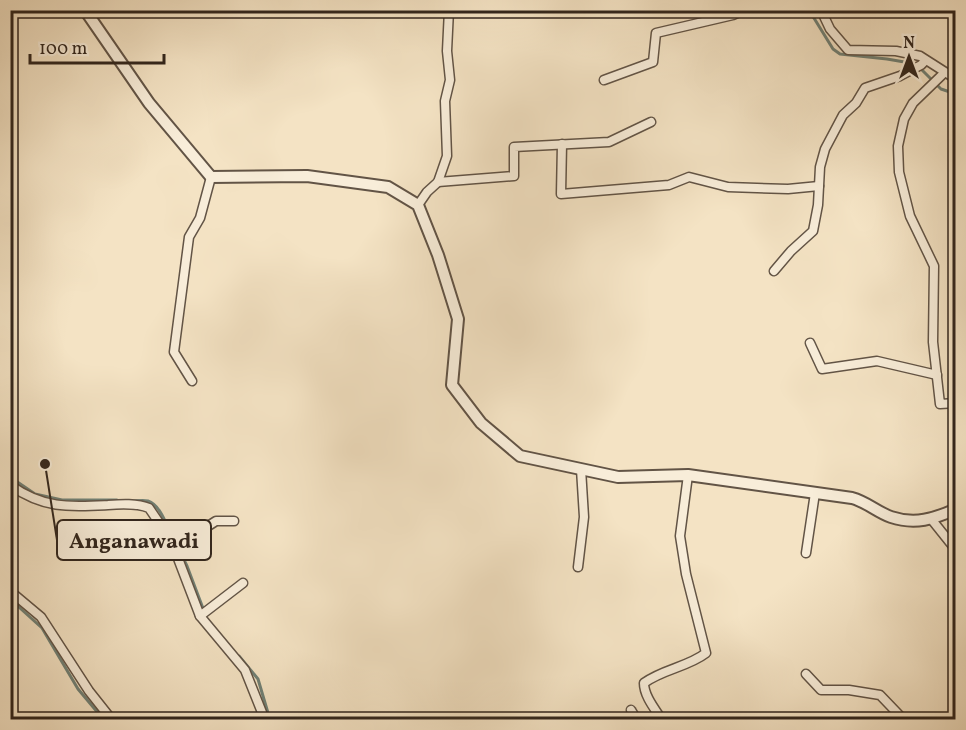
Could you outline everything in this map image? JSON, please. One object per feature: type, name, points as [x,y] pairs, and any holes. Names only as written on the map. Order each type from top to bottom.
[{"type":"street","points":[[85,10],[149,103],[211,177]]},
{"type":"street","points":[[418,205],[438,182],[447,156],[445,101],[450,80],[447,51],[450,10]]},
{"type":"street","points":[[604,80],[653,62],[656,33],[733,15],[744,10]]},
{"type":"street","points":[[820,10],[830,29],[848,50],[896,51],[920,56],[941,75],[956,79]]},
{"type":"street","points":[[774,271],[791,250],[813,231],[818,206],[820,167],[825,149],[843,115],[856,103],[865,88],[900,76],[926,61]]},
{"type":"street","points":[[941,75],[913,103],[904,119],[897,146],[899,172],[910,216],[934,266],[933,342],[940,404],[956,403]]},
{"type":"street","points":[[438,182],[514,176],[514,147],[609,142],[651,122]]},
{"type":"street","points":[[562,144],[561,194],[669,185],[688,177],[728,187],[788,189],[819,186]]},
{"type":"street","points":[[211,177],[307,176],[388,187],[418,205],[438,255],[458,319],[452,385],[481,423],[519,456],[618,477],[688,475],[852,498],[866,502],[891,517],[932,520],[956,509]]},
{"type":"street","points":[[192,381],[174,352],[189,237],[200,218],[211,177]]},
{"type":"street","points":[[810,344],[822,369],[878,361],[937,375]]},
{"type":"street","points":[[578,567],[584,517],[581,469]]},
{"type":"street","points":[[662,720],[649,699],[644,683],[680,664],[700,658],[706,653],[680,536],[688,475]]},
{"type":"street","points":[[10,485],[22,494],[43,503],[79,506],[118,504],[145,506],[153,512],[174,548],[200,616],[244,670],[265,720]]},
{"type":"street","points":[[806,553],[816,493]]},
{"type":"street","points":[[932,520],[956,550]]},
{"type":"street","points":[[174,548],[216,521],[234,521]]},
{"type":"street","points":[[200,616],[243,584]]},
{"type":"street","points":[[10,591],[41,617],[89,691],[112,720]]},
{"type":"street","points":[[806,674],[821,690],[849,690],[880,694],[904,720]]},
{"type":"street","points":[[631,710],[637,720]]},
{"type":"waterway","points":[[809,10],[833,49],[840,54],[916,64],[941,89],[956,94]]},
{"type":"waterway","points":[[10,477],[35,494],[62,500],[117,500]]},
{"type":"waterway","points":[[132,501],[146,501],[156,506],[171,534]]},
{"type":"waterway","points":[[178,548],[204,611]]},
{"type":"waterway","points":[[10,599],[42,628],[78,689],[104,720]]},
{"type":"waterway","points":[[239,656],[258,679],[272,720]]},
{"type":"place","name":"Anganawadi","points":[[45,464]]}]
